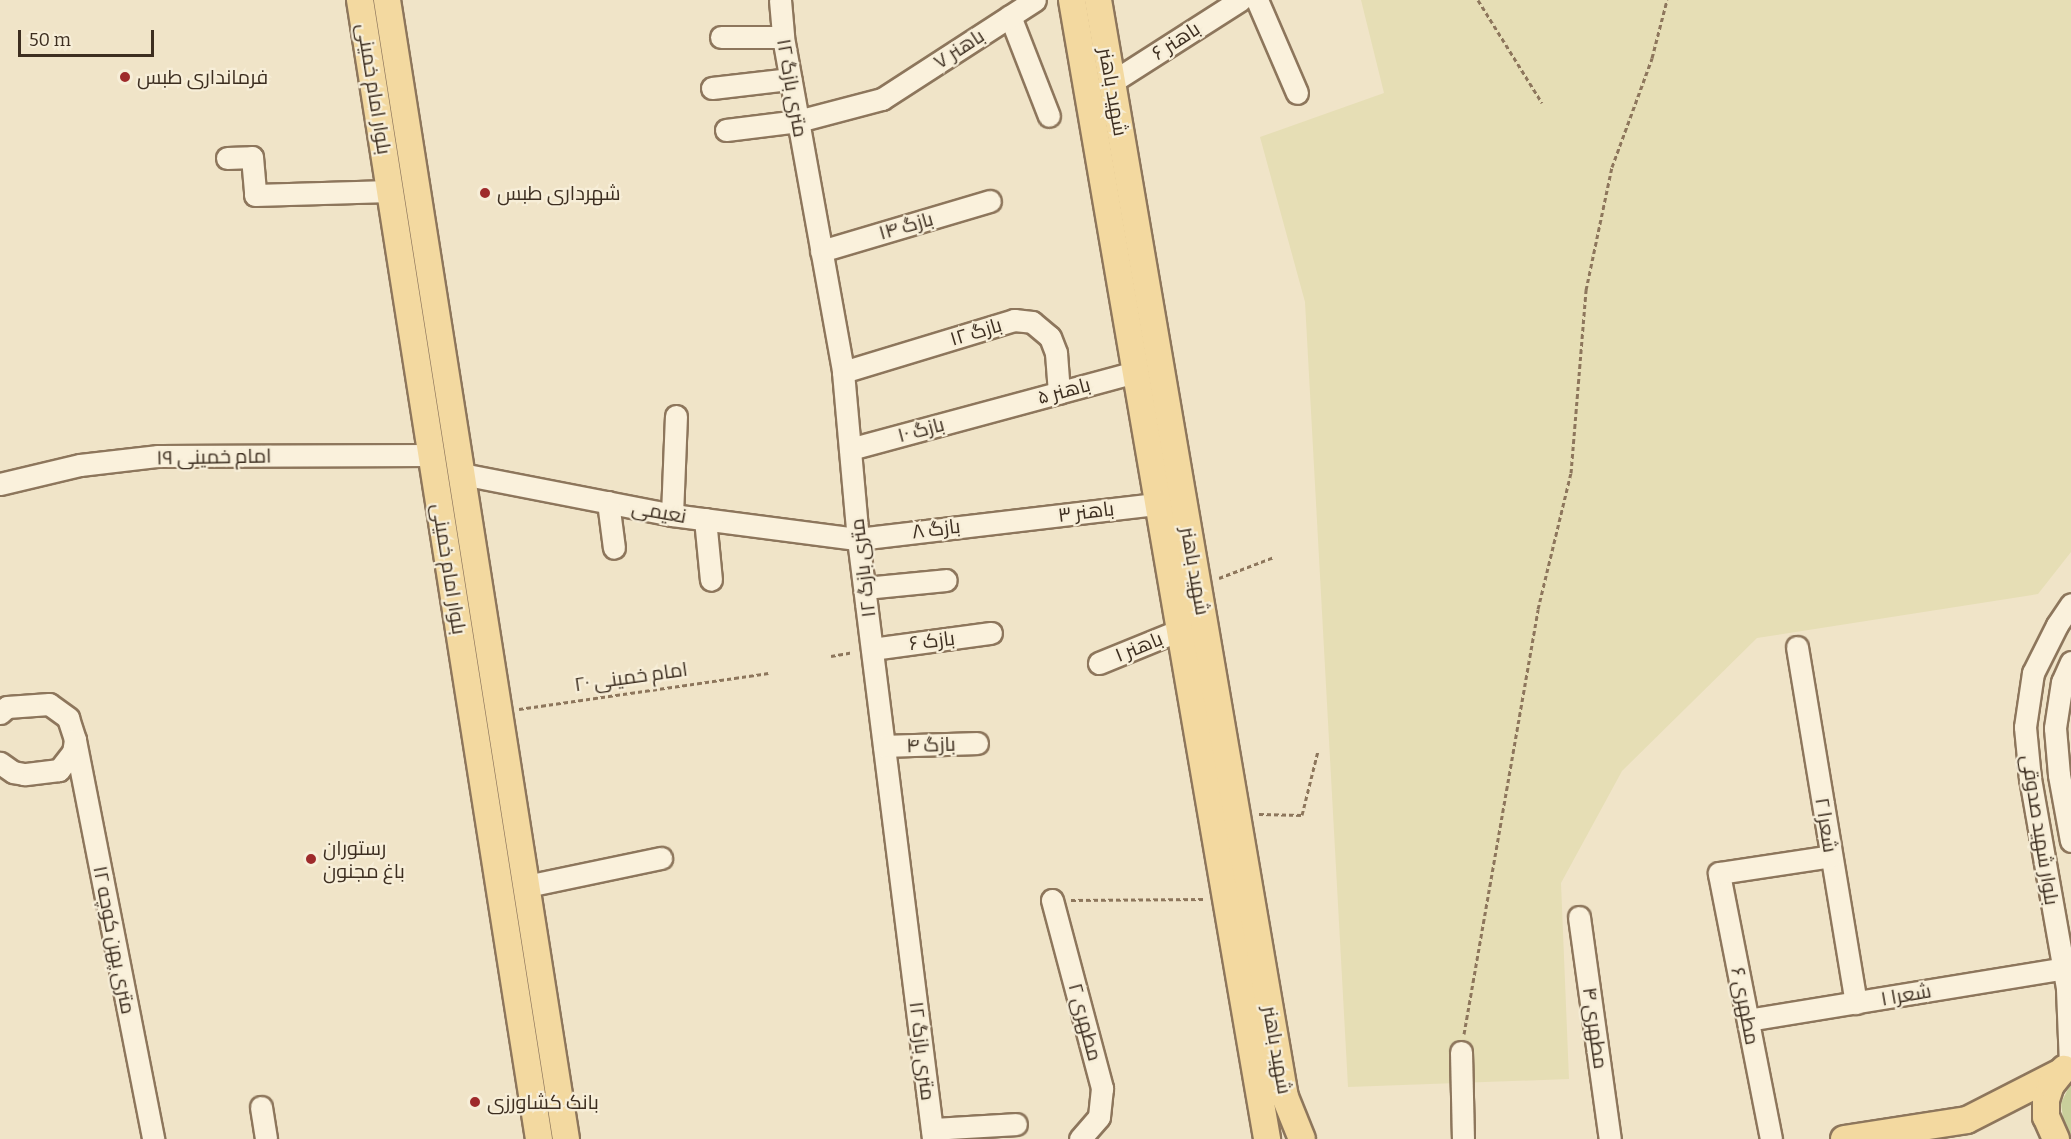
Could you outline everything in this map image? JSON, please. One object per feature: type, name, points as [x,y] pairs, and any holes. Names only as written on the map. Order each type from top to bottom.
[{"type":"main road","name":"بلوار امام خمینی","points":[[360,0],[539,1139]]},
{"type":"main road","name":"بلوار امام خمینی","points":[[387,0],[566,1139]]},
{"type":"main road","name":"شهید باهنر","points":[[1072,0],[1136,372],[1197,586],[1285,1097],[1302,1139]]},
{"type":"main road","name":"شهید باهنر","points":[[1098,0],[1112,82],[1171,501],[1180,630],[1267,1139]]},
{"type":"main road","points":[[1844,1139],[1967,1120],[2067,1067]]},
{"type":"main road","points":[[2056,1139],[2046,1117],[2046,1100],[2051,1085],[2067,1067]]},
{"type":"street","name":"۱۲ متری بازگ","points":[[780,0],[790,79],[843,372],[858,539],[933,1134]]},
{"type":"street","name":"باهنر ۷","points":[[726,130],[798,121],[882,99],[1035,0]]},
{"type":"street","name":"باهنر ۶","points":[[1112,82],[1240,0]]},
{"type":"street","points":[[1257,0],[1297,93]]},
{"type":"street","points":[[1010,16],[1049,116]]},
{"type":"street","points":[[721,37],[783,37]]},
{"type":"street","points":[[712,88],[790,79]]},
{"type":"street","points":[[227,158],[252,157],[255,195],[390,191]]},
{"type":"street","name":"بازگ ۱۴","points":[[821,251],[990,201]]},
{"type":"street","name":"بازگ ۱۲","points":[[843,372],[1014,320],[1032,322],[1050,337],[1056,353],[1059,393]]},
{"type":"street","name":"باهنر ۵","points":[[993,411],[1136,372]]},
{"type":"street","name":"بازگ ۱۰","points":[[850,449],[993,411]]},
{"type":"street","points":[[672,515],[676,416]]},
{"type":"street","name":"امام خمینی ۱۹","points":[[0,484],[80,465],[158,456],[431,454]]},
{"type":"street","name":"نعیمی","points":[[462,474],[672,515],[858,539]]},
{"type":"street","name":"باهنر ۳","points":[[1014,520],[1171,501]]},
{"type":"street","points":[[608,502],[614,548]]},
{"type":"street","points":[[705,519],[711,580]]},
{"type":"street","name":"بازگ ۸","points":[[858,539],[1014,520]]},
{"type":"street","points":[[864,588],[946,580]]},
{"type":"street","name":"بلوار شهید صدوقی","points":[[2067,1067],[2067,988],[2030,779],[2025,727],[2033,673],[2057,625],[2071,604]]},
{"type":"street","name":"باهنر ۱","points":[[1099,663],[1180,630]]},
{"type":"street","name":"بازک ۶","points":[[872,648],[991,633]]},
{"type":"street","name":"شعرا ۲","points":[[1797,647],[1856,1003]]},
{"type":"street","name":"بلوار شهید صدوقی","points":[[2071,662],[2062,682],[2055,728],[2059,775],[2071,842]]},
{"type":"street","name":"۱۲ متری پهن کوچه","points":[[0,713],[7,707],[49,704],[68,718],[75,740],[153,1139]]},
{"type":"street","points":[[2025,727],[2055,728]]},
{"type":"street","points":[[0,763],[13,772],[24,774],[59,770],[74,752],[75,740]]},
{"type":"street","name":"بازگ ۴","points":[[884,746],[977,744]]},
{"type":"street","name":"مطهری ۶","points":[[1771,1139],[1719,873],[1832,856]]},
{"type":"street","points":[[526,886],[661,858]]},
{"type":"street","name":"مطهری ۲","points":[[1052,900],[1102,1088],[1099,1117],[1080,1139]]},
{"type":"street","name":"مطهری ۴","points":[[1580,917],[1610,1139]]},
{"type":"street","name":"شعرا ۱","points":[[1748,1020],[2064,968]]},
{"type":"street","points":[[1461,1052],[1463,1139]]},
{"type":"street","points":[[261,1107],[266,1139]]},
{"type":"street","points":[[933,1134],[1016,1124]]},
{"type":"path","points":[[1478,0],[1542,103]]},
{"type":"path","points":[[1461,1052],[1538,609],[1571,473],[1586,290],[1612,167],[1652,58],[1667,0]]},
{"type":"path","points":[[1197,586],[1274,557]]},
{"type":"path","name":"امام خمینی ۲۰","points":[[499,711],[768,673]]},
{"type":"path","points":[[1236,813],[1302,815],[1317,751]]},
{"type":"path","points":[[1052,900],[1226,898]]},
{"type":"shaded area","points":[[1361,0],[2071,0],[2071,552],[2038,594],[1757,638],[1622,771],[1561,883],[1569,1079],[1348,1087],[1305,302],[1260,137],[1384,93]]},
{"type":"green space","points":[[2071,1083],[2071,1135],[2064,1126],[2061,1103]]},
{"type":"place","name":"فرمانداری طبس","points":[[125,77]]},
{"type":"place","name":"شهرداری طبس","points":[[485,193]]},
{"type":"place","name":"رستوران باغ مجنون","points":[[311,859]]},
{"type":"place","name":"بانک کشاورزی","points":[[475,1102]]}]
